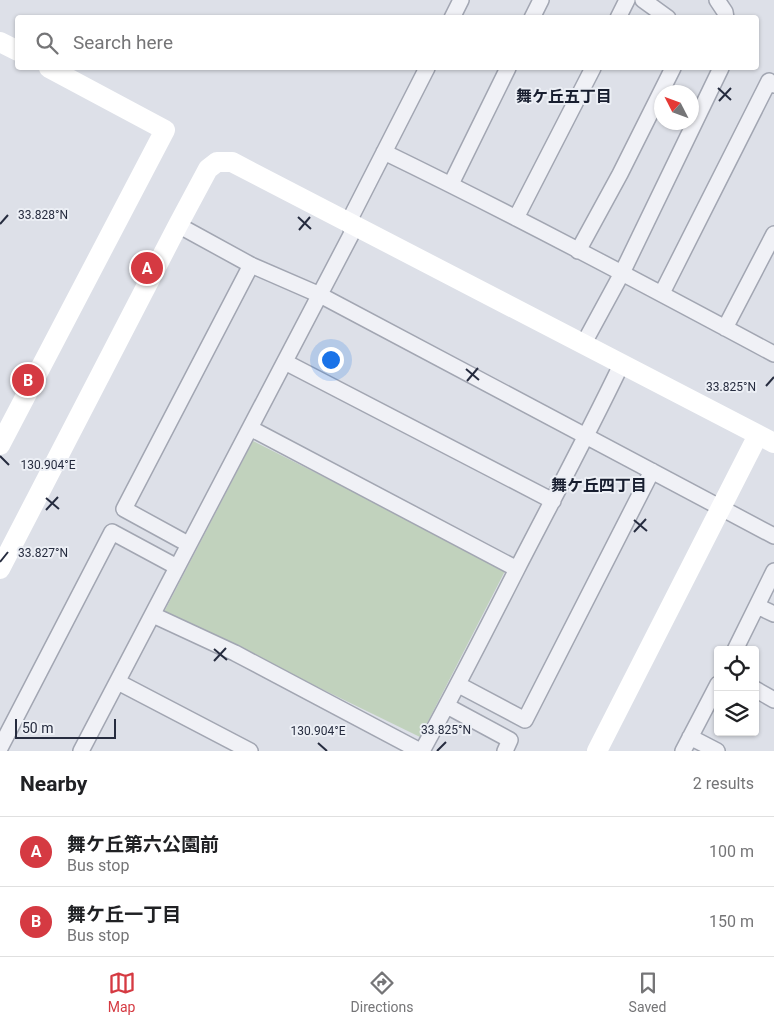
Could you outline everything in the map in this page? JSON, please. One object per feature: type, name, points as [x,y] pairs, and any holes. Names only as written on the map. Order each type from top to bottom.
[{"type":"street","points":[[454,15],[461,0]]},
{"type":"street","points":[[533,15],[540,0]]},
{"type":"street","points":[[620,15],[627,0]]},
{"type":"street","points":[[643,0],[664,15]]},
{"type":"street","points":[[716,0],[726,15]]},
{"type":"street","points":[[0,42],[15,50]]},
{"type":"street","points":[[0,445],[165,130],[53,70]]},
{"type":"street","points":[[83,750],[188,544],[352,233],[348,221],[426,70]]},
{"type":"street","points":[[451,184],[507,70]]},
{"type":"street","points":[[516,218],[592,70]]},
{"type":"street","points":[[578,251],[620,174],[672,70]]},
{"type":"street","points":[[584,343],[622,273],[720,70]]},
{"type":"street","points":[[662,293],[769,81],[774,85]]},
{"type":"street","points":[[384,152],[451,184],[662,293],[774,354]]},
{"type":"street","points":[[0,569],[208,169],[217,162],[232,162],[766,439],[722,507],[596,751]]},
{"type":"street","points":[[178,225],[251,265],[320,295],[774,536]]},
{"type":"street","points":[[725,328],[774,234]]},
{"type":"street","points":[[188,544],[124,509],[251,265]]},
{"type":"street","points":[[285,362],[553,501]]},
{"type":"street","points":[[153,615],[235,653],[421,751],[459,685],[517,569],[587,437],[621,365]]},
{"type":"street","points":[[250,428],[517,569]]},
{"type":"street","points":[[459,685],[525,720],[652,471]]},
{"type":"street","points":[[0,748],[112,532],[177,567]]},
{"type":"street","points":[[737,646],[774,571]]},
{"type":"street","points":[[757,606],[774,614]]},
{"type":"street","points":[[118,682],[250,751]]},
{"type":"street","points":[[683,751],[714,691]]},
{"type":"street","points":[[758,691],[774,700]]},
{"type":"street","points":[[447,706],[510,740],[505,751]]},
{"type":"street","points":[[690,737],[717,751]]},
{"type":"green space","points":[[253,441],[506,569],[420,737],[164,612]]},
{"type":"place","name":"舞ケ丘第六公園前","points":[[147,268]]},
{"type":"place","name":"舞ケ丘一丁目","points":[[28,380]]},
{"type":"district","name":"舞ケ丘五丁目","points":[[564,96]]},
{"type":"district","name":"舞ケ丘四丁目","points":[[599,485]]}]
